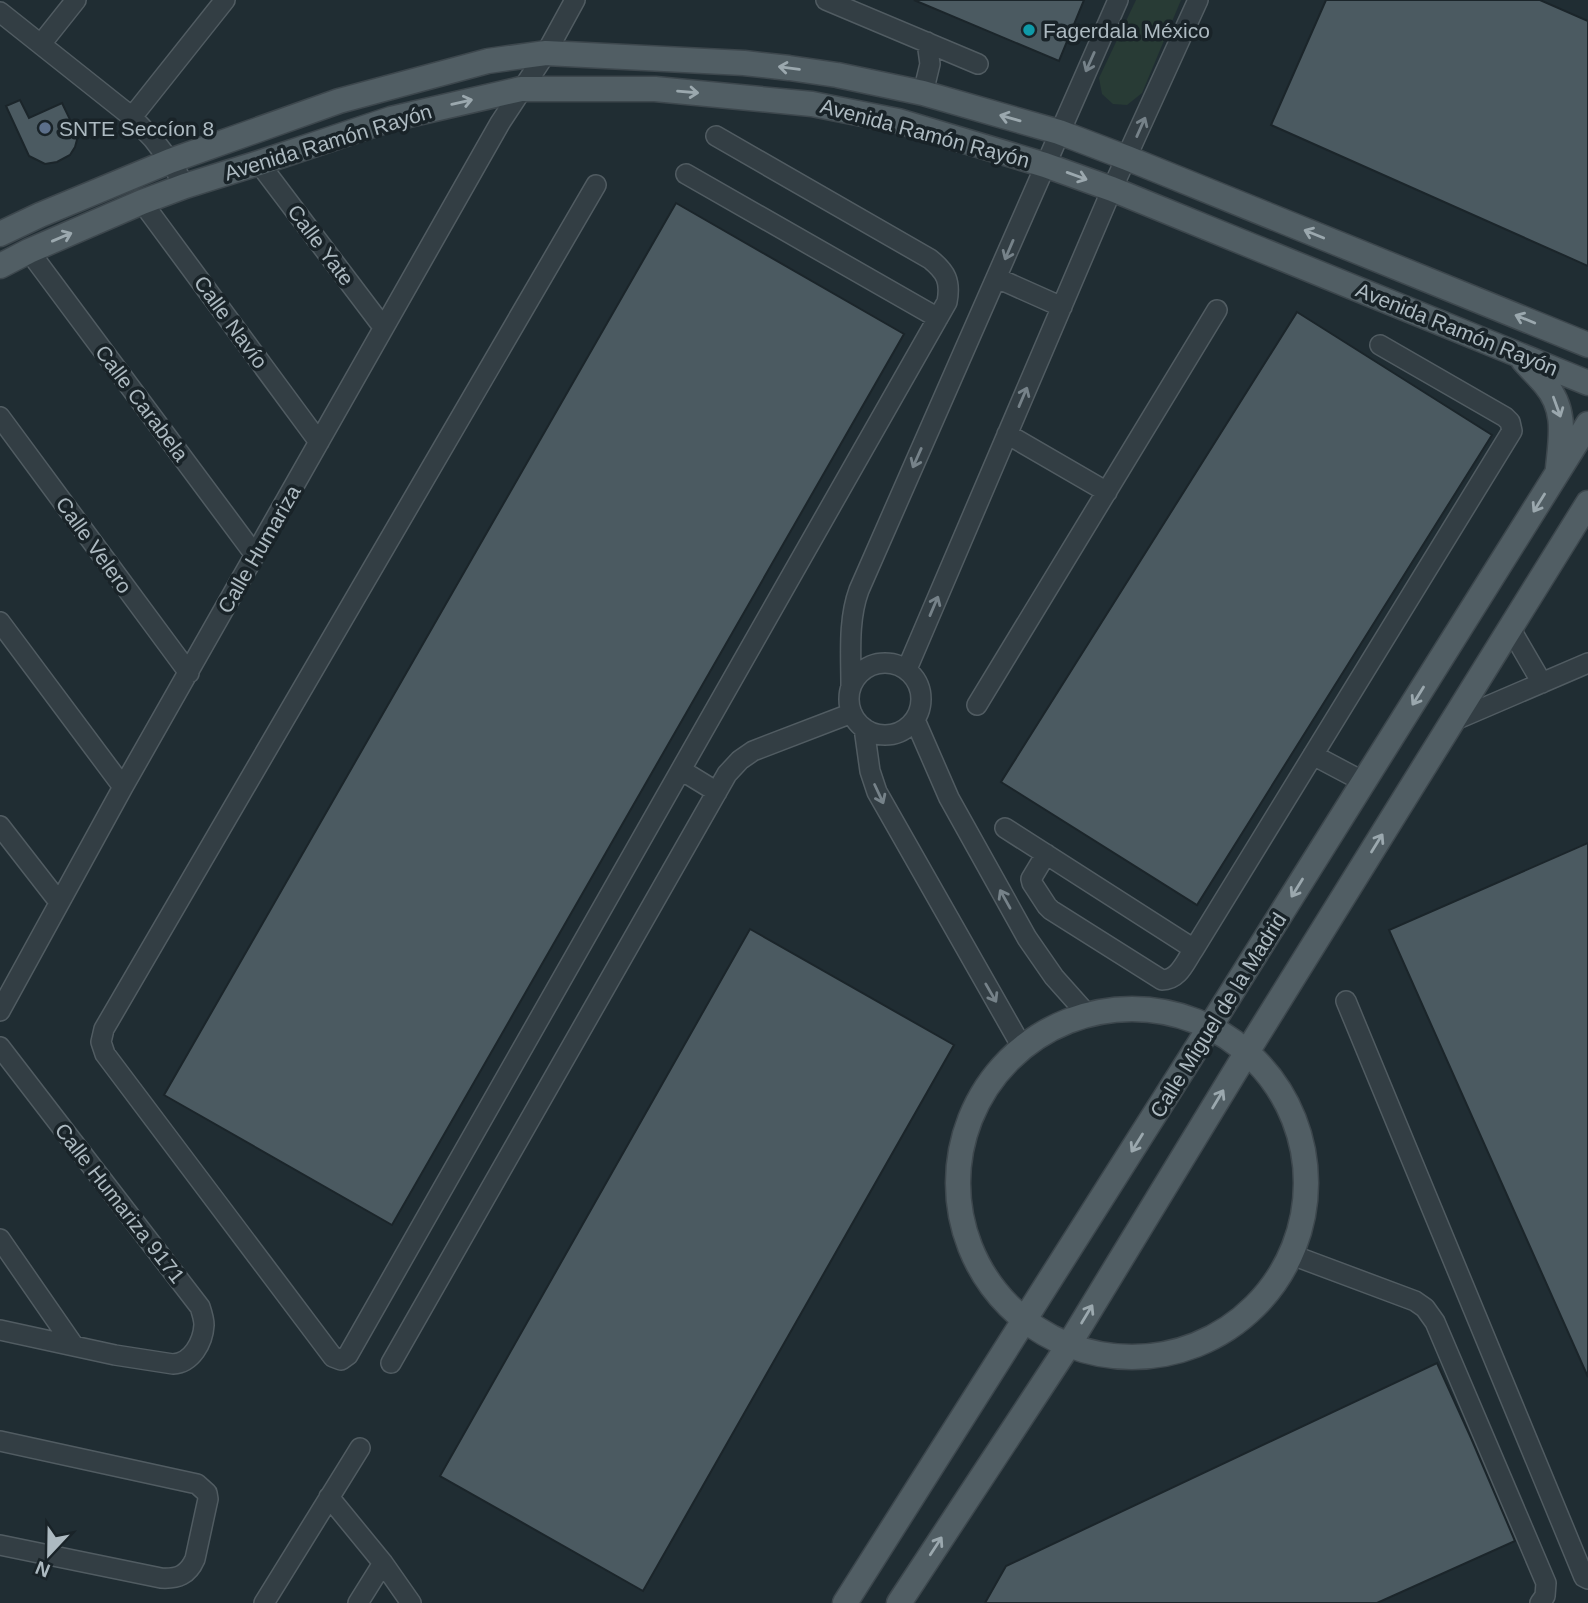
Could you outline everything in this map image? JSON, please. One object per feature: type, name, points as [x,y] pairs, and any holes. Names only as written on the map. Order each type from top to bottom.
[{"type":"main road","name":"Avenida Ramón Rayón","points":[[0,234],[170,161],[339,101],[488,61],[546,53],[778,66],[923,93],[1059,132],[1588,345]]},
{"type":"main road","name":"Avenida Ramón Rayón","points":[[0,266],[142,202],[391,119],[522,89],[655,89],[812,104],[898,121],[1045,165],[1112,189],[1588,383]]},
{"type":"main road","points":[[1557,332],[1588,331]]},
{"type":"main road","points":[[1518,354],[1546,385],[1560,409],[1562,422],[1558,473]]},
{"type":"main road","name":"Calle Miguel de la Madrid","points":[[845,1603],[1588,424]]},
{"type":"main road","name":"Calle Miguel de la Madrid","points":[[899,1603],[1068,1346],[1588,503]]},
{"type":"main road","points":[[1129,1009],[1171,1013],[1210,1027],[1247,1052],[1276,1085],[1297,1125],[1306,1168],[1305,1212],[1292,1255],[1269,1292],[1237,1323],[1198,1345],[1156,1356],[1111,1357],[1068,1346],[1045,1335],[1025,1321],[988,1283],[964,1235],[957,1182],[965,1130],[988,1082],[1022,1047],[1055,1026],[1087,1014],[1129,1009]]},
{"type":"street","points":[[41,44],[76,0]]},
{"type":"street","points":[[132,117],[225,0]]},
{"type":"street","name":"Calle Humariza","points":[[0,1011],[122,787],[383,327],[575,0]]},
{"type":"street","points":[[826,0],[978,64]]},
{"type":"street","points":[[1022,1047],[877,792],[858,721],[849,705],[851,621],[854,603],[1118,0]]},
{"type":"street","points":[[907,669],[1112,189],[1198,0]]},
{"type":"street","points":[[0,12],[132,117],[170,161],[185,186]]},
{"type":"street","points":[[923,93],[930,64],[927,42]]},
{"type":"street","points":[[596,185],[104,1029],[101,1042],[104,1055],[333,1357],[341,1360],[348,1355],[947,302],[947,278],[942,268],[930,259],[716,136]]},
{"type":"street","name":"Calle Yate","points":[[258,163],[383,327]]},
{"type":"street","points":[[686,174],[938,318]]},
{"type":"street","name":"Calle Navío","points":[[142,202],[319,442]]},
{"type":"street","name":"Calle Carabela","points":[[29,251],[255,555]]},
{"type":"street","points":[[997,278],[1062,307]]},
{"type":"street","points":[[978,705],[1217,310]]},
{"type":"street","points":[[1046,854],[1031,879],[1051,910],[1162,980],[1170,980],[1176,976],[1512,431],[1510,422],[1505,417],[1380,345]]},
{"type":"street","name":"Calle Velero","points":[[0,418],[188,673]]},
{"type":"street","points":[[1007,434],[1107,492]]},
{"type":"street","points":[[0,622],[122,787]]},
{"type":"street","points":[[1510,628],[1542,683]]},
{"type":"street","points":[[391,1363],[727,774],[753,751],[858,721],[882,735],[901,732],[915,720],[922,702],[922,693],[914,676],[898,665],[880,663],[862,670],[851,686]]},
{"type":"street","points":[[1452,721],[1588,663]]},
{"type":"street","points":[[915,720],[949,798],[1027,938],[1054,977],[1087,1014]]},
{"type":"street","points":[[1313,755],[1364,782]]},
{"type":"street","points":[[681,770],[717,792]]},
{"type":"street","points":[[0,826],[59,902]]},
{"type":"street","points":[[1005,828],[1194,949]]},
{"type":"street","points":[[1346,1001],[1584,1577],[1588,1579]]},
{"type":"street","name":"Calle Humariza 9171","points":[[0,1047],[200,1307],[204,1326],[202,1336],[193,1353],[181,1364],[160,1363],[74,1346]]},
{"type":"street","points":[[0,1239],[74,1346]]},
{"type":"street","points":[[1292,1255],[1415,1301],[1430,1315],[1546,1583],[1545,1596],[1540,1603]]},
{"type":"street","points":[[0,1330],[74,1346]]},
{"type":"street","points":[[0,1441],[197,1484],[207,1493],[208,1499],[195,1559],[192,1567],[179,1577],[160,1578],[0,1545]]},
{"type":"street","points":[[264,1603],[360,1448]]},
{"type":"street","points":[[329,1497],[383,1563],[411,1603]]},
{"type":"street","points":[[358,1603],[383,1563]]},
{"type":"green space","points":[[1136,0],[1181,0],[1142,93],[1127,105],[1113,104],[1102,94],[1099,78]]},
{"type":"building","name":"Fagerdala México","points":[[914,0],[1084,0],[1059,61]]},
{"type":"building","points":[[1326,0],[1540,0],[1588,21],[1588,266],[1271,125]]},
{"type":"building","name":"SNTE Seccíon 8","points":[[20,100],[29,118],[62,103],[78,136],[70,155],[57,162],[45,164],[29,156],[6,106]]},
{"type":"building","points":[[676,203],[904,334],[392,1225],[164,1095]]},
{"type":"building","points":[[1297,312],[1492,435],[1197,905],[1001,782]]},
{"type":"building","points":[[1588,843],[1588,1377],[1389,930]]},
{"type":"building","points":[[750,929],[954,1045],[643,1591],[440,1476]]},
{"type":"building","points":[[1437,1363],[1515,1541],[1377,1603],[985,1603],[1006,1566]]},
{"type":"place","name":"Fagerdala México","points":[[1029,30]]},
{"type":"place","name":"SNTE Seccíon 8","points":[[45,128]]}]
